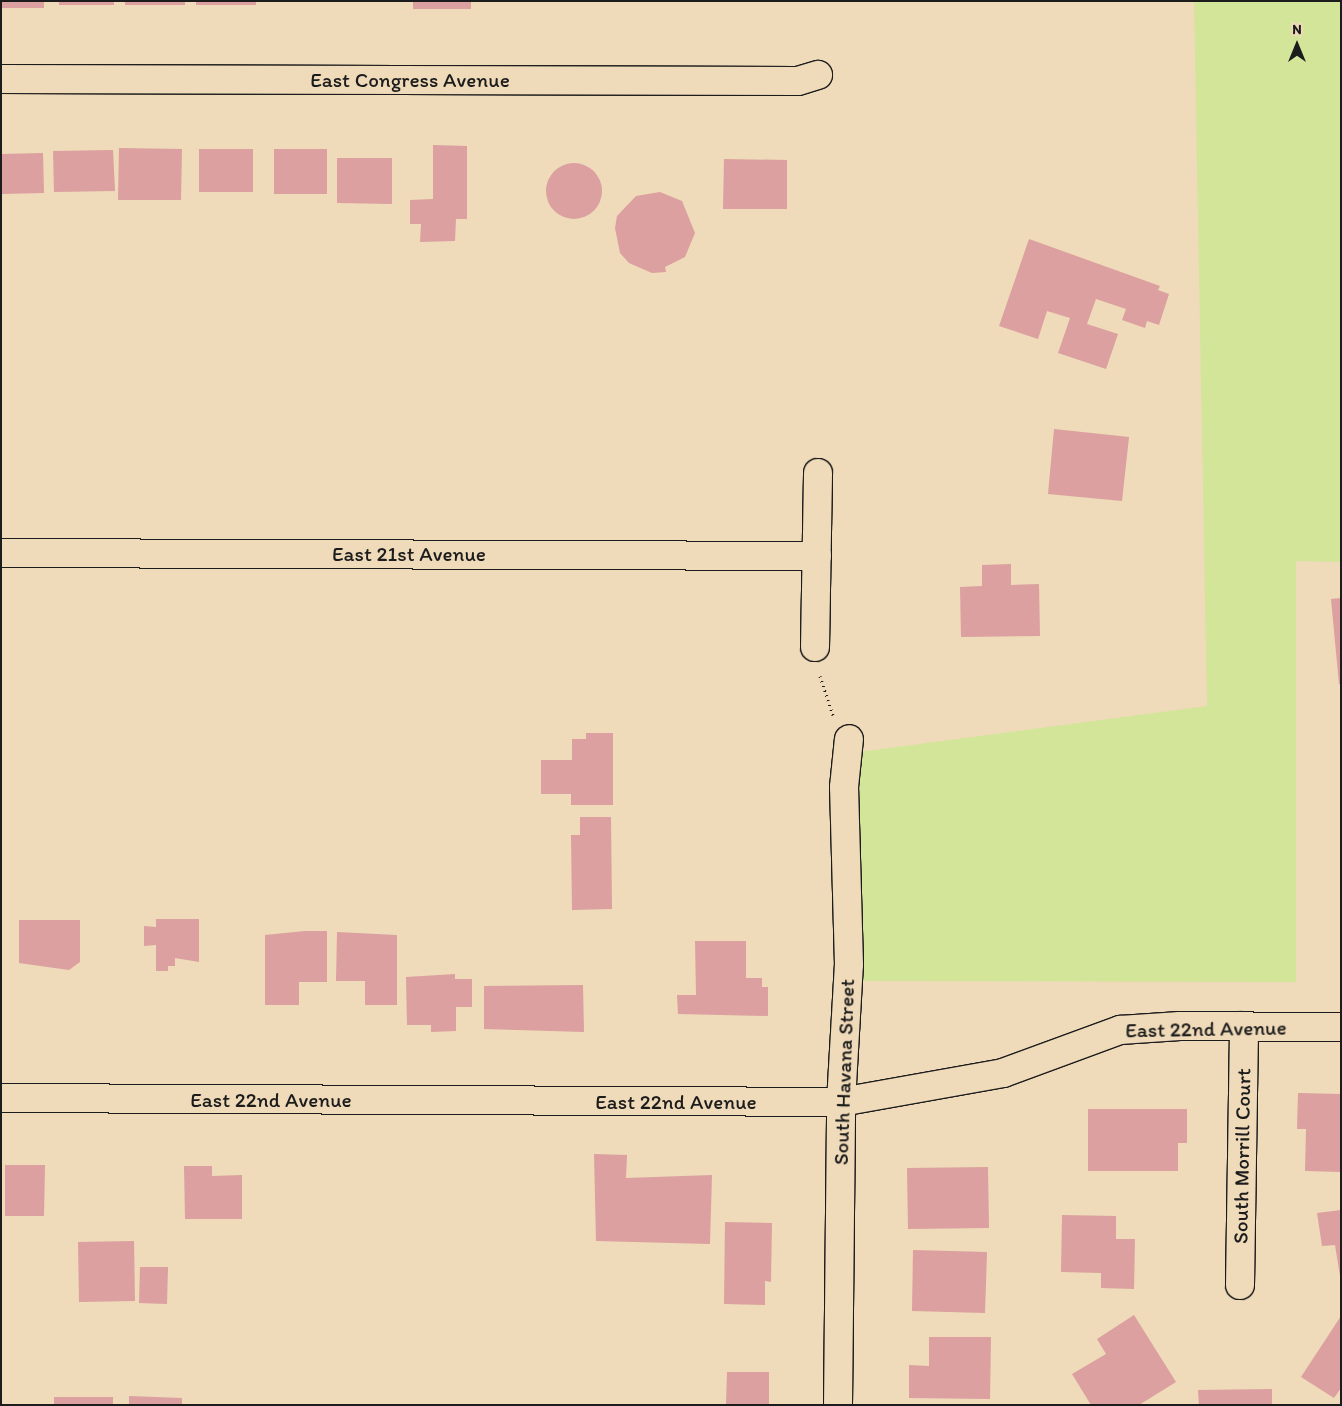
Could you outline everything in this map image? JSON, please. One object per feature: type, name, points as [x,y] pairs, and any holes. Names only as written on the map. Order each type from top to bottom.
[{"type":"street","name":"East Congress Avenue","points":[[1,79],[798,81],[818,75]]},
{"type":"street","points":[[814,646],[818,474]]},
{"type":"street","name":"East 21st Avenue","points":[[1,553],[817,556]]},
{"type":"street","name":"South Havana Street","points":[[838,1405],[841,1102],[848,965],[844,787],[848,739]]},
{"type":"street","name":"East 22nd Avenue","points":[[1,1098],[841,1102],[934,1089],[1003,1073],[1120,1030],[1244,1026],[1341,1027]]},
{"type":"street","name":"South Morrill Court","points":[[1240,1285],[1244,1026]]},
{"type":"path","points":[[814,646],[827,702],[848,739]]},
{"type":"green space","points":[[1194,1],[1341,1],[1341,562],[1296,561],[1296,982],[859,981],[859,752],[1207,706]]},
{"type":"building","points":[[1,1],[44,1],[44,8],[1,8]]},
{"type":"building","points":[[59,1],[114,1],[114,5],[59,5]]},
{"type":"building","points":[[125,1],[185,1],[185,5],[125,5]]},
{"type":"building","points":[[196,1],[256,1],[256,5],[196,5]]},
{"type":"building","points":[[413,1],[471,1],[471,9],[413,9]]},
{"type":"building","points":[[433,145],[467,146],[467,219],[456,219],[455,241],[420,242],[421,224],[410,224],[410,200],[433,199]]},
{"type":"building","points":[[119,148],[182,149],[181,200],[118,200]]},
{"type":"building","points":[[199,149],[253,149],[253,192],[199,192]]},
{"type":"building","points":[[274,149],[327,149],[327,194],[274,194]]},
{"type":"building","points":[[113,150],[115,191],[54,192],[53,151]]},
{"type":"building","points":[[43,153],[44,193],[1,194],[1,154]]},
{"type":"building","points":[[337,158],[392,158],[392,204],[337,203]]},
{"type":"building","points":[[724,159],[787,160],[787,209],[723,209]]},
{"type":"building","points":[[569,163],[579,163],[594,171],[600,180],[602,191],[600,202],[594,211],[579,219],[569,219],[558,214],[551,207],[546,196],[546,186],[551,175],[558,168]]},
{"type":"building","points":[[660,192],[682,201],[695,233],[685,257],[665,267],[666,272],[652,273],[629,263],[620,253],[615,228],[617,216],[636,196]]},
{"type":"building","points":[[1029,239],[1160,286],[1158,290],[1169,294],[1159,325],[1147,321],[1145,328],[1122,320],[1126,309],[1096,299],[1087,324],[1118,334],[1106,369],[1058,353],[1070,318],[1047,311],[1038,339],[999,326]]},
{"type":"building","points":[[1054,429],[1129,437],[1122,501],[1048,494]]},
{"type":"building","points":[[1011,564],[1011,585],[1039,584],[1040,636],[961,637],[960,587],[982,586],[982,565]]},
{"type":"building","points":[[1341,598],[1341,684],[1339,684],[1331,599]]},
{"type":"building","points":[[586,733],[613,733],[613,805],[571,805],[571,794],[541,794],[541,760],[572,760],[572,739],[586,739]]},
{"type":"building","points":[[580,817],[611,817],[612,909],[572,910],[571,835],[580,835]]},
{"type":"building","points":[[156,919],[199,919],[199,962],[175,958],[175,966],[168,966],[168,971],[156,971],[156,945],[144,946],[144,926],[156,927]]},
{"type":"building","points":[[19,920],[80,920],[80,962],[69,970],[19,963]]},
{"type":"building","points":[[327,931],[327,982],[299,982],[299,1005],[265,1005],[265,935]]},
{"type":"building","points":[[337,932],[397,935],[397,1005],[365,1005],[365,981],[336,981]]},
{"type":"building","points":[[695,941],[746,941],[746,978],[762,978],[762,987],[768,987],[768,1016],[678,1014],[677,995],[696,995]]},
{"type":"building","points":[[455,974],[455,979],[472,979],[472,1007],[456,1007],[456,1031],[431,1032],[431,1025],[407,1025],[406,977]]},
{"type":"building","points":[[583,985],[584,1032],[484,1029],[484,986]]},
{"type":"building","points":[[1298,1093],[1341,1094],[1341,1172],[1305,1171],[1306,1129],[1297,1129]]},
{"type":"building","points":[[1088,1109],[1187,1109],[1187,1143],[1178,1143],[1178,1171],[1088,1171]]},
{"type":"building","points":[[594,1154],[627,1155],[626,1178],[712,1175],[710,1244],[596,1241]]},
{"type":"building","points":[[5,1165],[45,1165],[44,1216],[5,1216]]},
{"type":"building","points":[[184,1166],[212,1166],[212,1176],[242,1175],[242,1219],[185,1219]]},
{"type":"building","points":[[988,1167],[989,1228],[908,1229],[907,1168]]},
{"type":"building","points":[[1341,1210],[1340,1276],[1335,1245],[1322,1246],[1317,1213]]},
{"type":"building","points":[[1062,1215],[1116,1216],[1116,1239],[1135,1239],[1134,1289],[1101,1288],[1101,1273],[1061,1272]]},
{"type":"building","points":[[725,1222],[772,1223],[771,1282],[765,1281],[765,1305],[724,1304]]},
{"type":"building","points":[[134,1241],[135,1301],[79,1302],[78,1242]]},
{"type":"building","points":[[913,1250],[987,1252],[985,1313],[912,1311]]},
{"type":"building","points":[[140,1267],[168,1267],[167,1304],[139,1303]]},
{"type":"building","points":[[1134,1315],[1176,1382],[1139,1405],[1091,1405],[1072,1374],[1106,1354],[1097,1339]]},
{"type":"building","points":[[1341,1316],[1341,1388],[1334,1398],[1301,1377]]},
{"type":"building","points":[[929,1337],[991,1337],[990,1399],[909,1398],[909,1365],[929,1366]]},
{"type":"building","points":[[727,1372],[769,1372],[769,1405],[726,1405]]},
{"type":"building","points":[[1272,1389],[1272,1405],[1199,1405],[1198,1390]]},
{"type":"building","points":[[129,1396],[182,1398],[182,1405],[129,1405]]},
{"type":"building","points":[[54,1397],[113,1397],[113,1405],[54,1405]]}]
